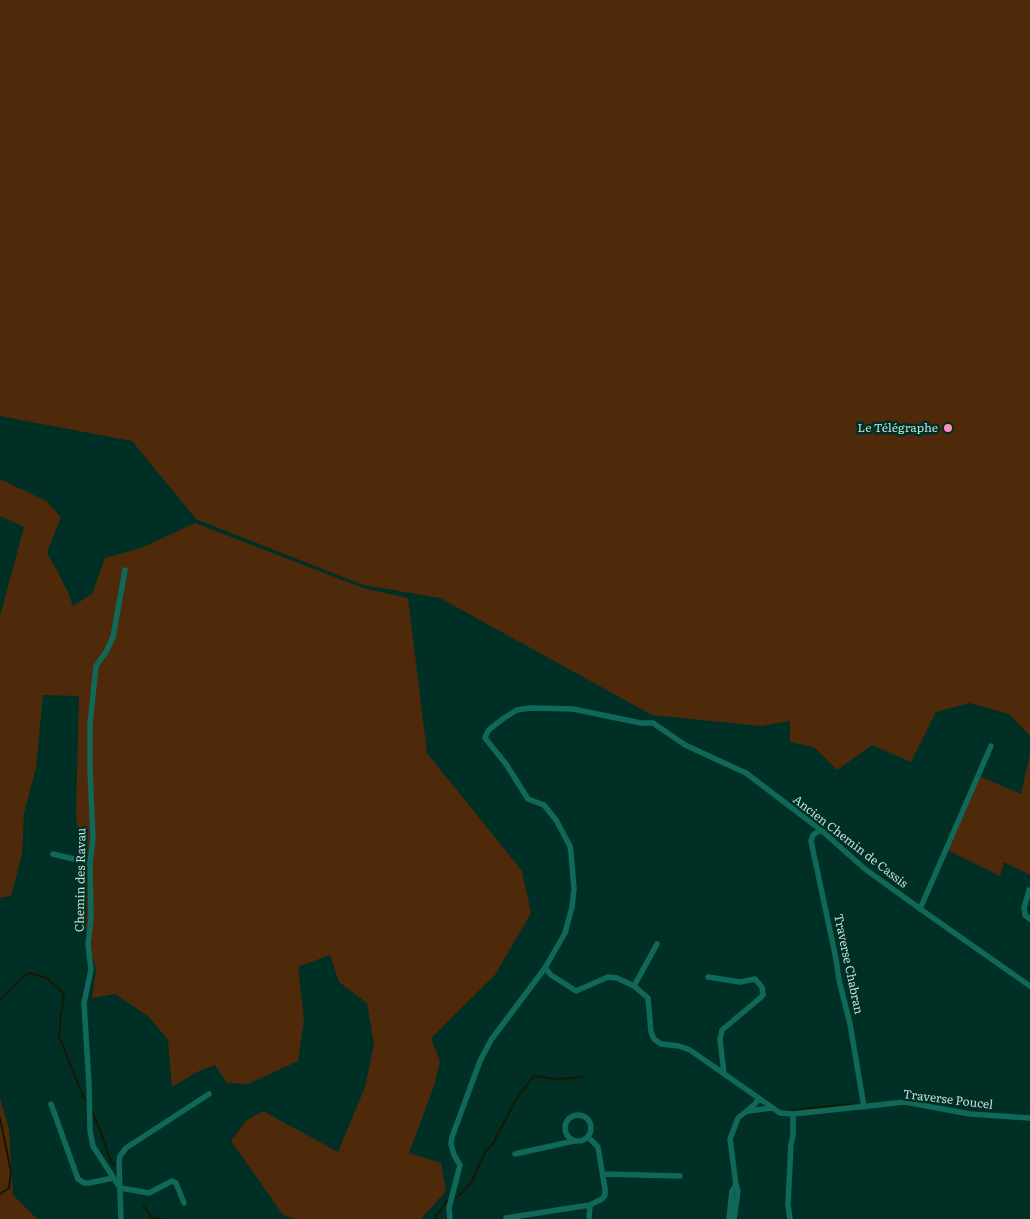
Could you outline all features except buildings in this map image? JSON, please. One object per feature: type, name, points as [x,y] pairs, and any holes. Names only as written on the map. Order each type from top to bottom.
[{"type":"street","name":"Chemin des Ravau","points":[[120,1188],[93,1146],[90,1132],[84,1003],[91,970],[88,944],[91,919],[90,863],[93,839],[90,725],[96,666],[106,652],[113,637],[125,570]]},
{"type":"street","name":"Ancien Chemin de Cassis","points":[[545,968],[565,933],[572,907],[574,889],[570,846],[556,820],[544,805],[528,799],[497,751],[485,738],[488,732],[504,718],[517,710],[530,708],[573,709],[641,723],[652,723],[685,745],[746,772],[821,830],[866,869],[1030,986]]},
{"type":"street","points":[[920,909],[991,746]]},
{"type":"street","name":"Traverse Chabran","points":[[821,830],[813,835],[811,841],[836,959],[838,980],[850,1024],[864,1107]]},
{"type":"street","points":[[53,854],[90,863]]},
{"type":"street","points":[[1029,890],[1024,908],[1025,915],[1030,919]]},
{"type":"street","points":[[634,986],[657,944]]},
{"type":"street","points":[[450,1219],[449,1208],[460,1165],[454,1155],[451,1144],[452,1137],[480,1062],[491,1040],[545,968],[551,975],[576,991],[608,977],[617,978],[634,986],[648,998],[654,1039],[661,1044],[679,1046],[690,1050],[780,1113],[793,1114],[788,1205],[790,1219]]},
{"type":"street","points":[[708,977],[740,982],[755,980],[762,987],[760,999],[722,1030],[720,1039],[724,1074]]},
{"type":"street","points":[[122,1219],[120,1156],[126,1148],[209,1094]]},
{"type":"street","points":[[748,1111],[756,1104],[759,1098]]},
{"type":"street","name":"Traverse Poucel","points":[[793,1114],[905,1102],[970,1114],[1030,1118]]},
{"type":"street","points":[[51,1104],[78,1179],[84,1183],[90,1183],[113,1178]]},
{"type":"street","points":[[734,1219],[738,1191],[730,1140],[738,1118],[743,1113],[772,1108]]},
{"type":"street","points":[[515,1154],[575,1141],[580,1142],[591,1133],[591,1123],[584,1116],[575,1115],[570,1117],[565,1126],[567,1135],[575,1141]]},
{"type":"street","points":[[506,1218],[590,1205],[602,1199],[605,1195],[604,1174],[598,1147],[588,1137]]},
{"type":"street","points":[[604,1174],[680,1176]]},
{"type":"street","points":[[120,1188],[148,1193],[172,1181],[176,1183],[184,1203]]},
{"type":"street","points":[[729,1219],[732,1191],[736,1185]]},
{"type":"street","points":[[589,1219],[590,1205]]},
{"type":"shaded area","points":[[0,0],[1030,0],[1030,736],[1009,714],[969,703],[936,712],[911,762],[872,745],[837,770],[814,747],[790,742],[790,721],[761,726],[652,715],[440,598],[363,585],[196,519],[132,441],[0,416]]},
{"type":"shaded area","points":[[0,479],[46,501],[61,517],[47,552],[68,592],[73,606],[92,594],[105,558],[141,548],[195,523],[363,588],[408,598],[427,753],[522,871],[531,913],[495,975],[431,1038],[440,1061],[434,1086],[409,1153],[441,1163],[446,1191],[421,1219],[296,1219],[283,1215],[231,1141],[246,1121],[263,1111],[338,1152],[365,1087],[374,1044],[367,1003],[339,982],[330,955],[298,967],[304,1020],[298,1061],[248,1084],[227,1083],[215,1065],[197,1072],[172,1087],[168,1040],[149,1017],[115,994],[92,998],[96,970],[85,926],[76,812],[79,696],[43,695],[36,768],[24,813],[22,854],[11,896],[0,898],[0,616],[24,527],[0,516]]},
{"type":"shaded area","points":[[1030,754],[1030,875],[1004,862],[1000,876],[945,849],[979,776],[1021,794]]},
{"type":"shaded area","points":[[0,1098],[9,1129],[13,1195],[37,1219],[0,1219]]},
{"type":"waterway","points":[[0,1000],[29,973],[47,978],[63,993],[64,1000],[59,1036],[84,1099],[87,1101]]},
{"type":"waterway","points":[[454,1198],[457,1198],[471,1183],[486,1150],[493,1144],[515,1101],[533,1077],[556,1079],[584,1077]]},
{"type":"waterway","points":[[792,1110],[852,1104]]},
{"type":"waterway","points":[[92,1112],[111,1162],[115,1164]]},
{"type":"waterway","points":[[0,1118],[11,1172],[9,1188],[0,1194]]},
{"type":"waterway","points":[[434,1219],[447,1201],[449,1202]]},
{"type":"waterway","points":[[143,1205],[151,1217],[160,1219]]},
{"type":"place","name":"Le Télégraphe","points":[[948,428]]}]
